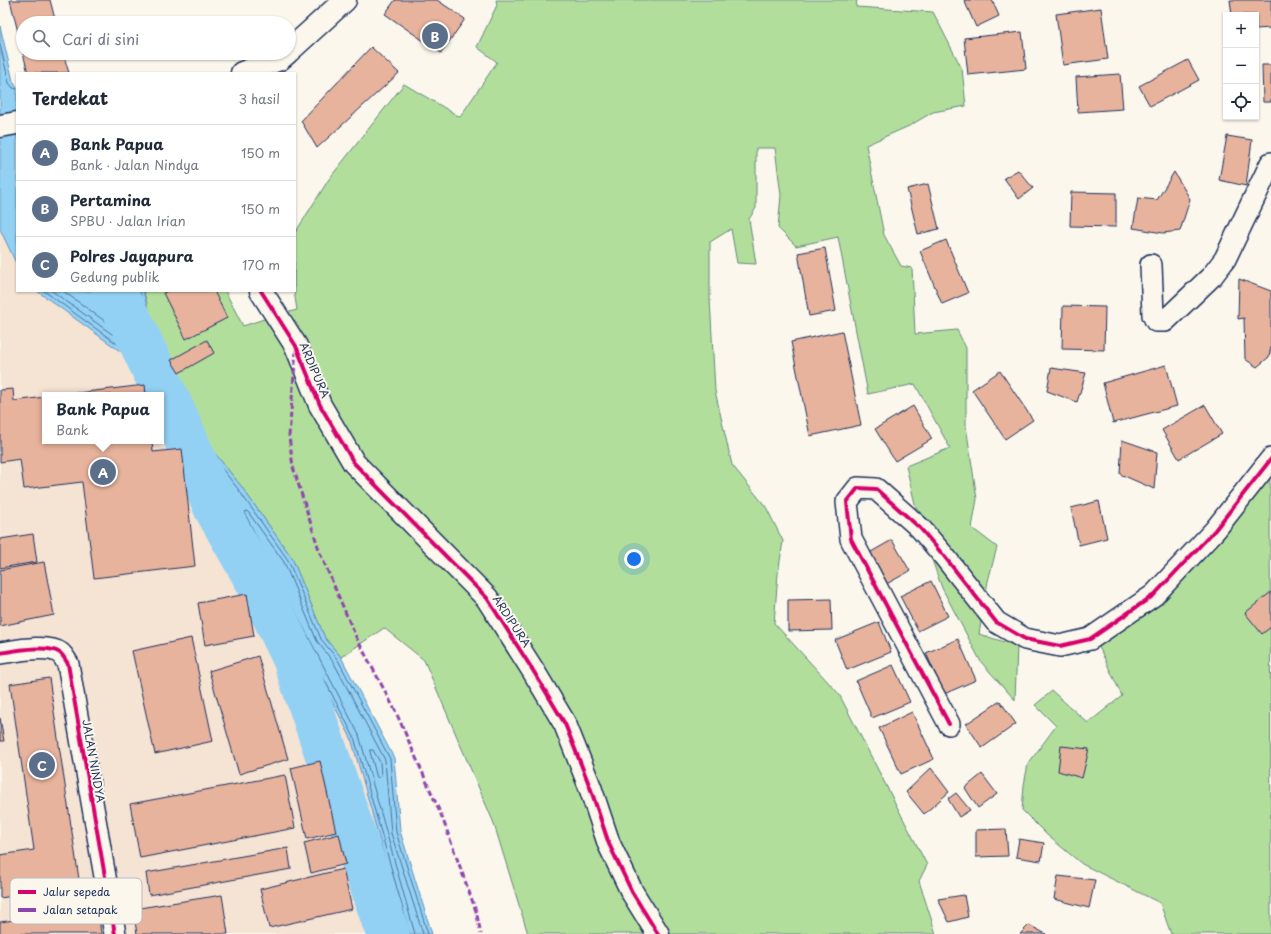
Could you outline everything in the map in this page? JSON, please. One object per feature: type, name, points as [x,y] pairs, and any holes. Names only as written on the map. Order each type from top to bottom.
[{"type":"street","points":[[296,46],[345,0]]},
{"type":"street","points":[[245,72],[279,60]]},
{"type":"street","points":[[0,126],[16,123]]},
{"type":"street","points":[[1151,265],[1153,315],[1156,321],[1165,321],[1212,276],[1225,259],[1271,163]]},
{"type":"street","name":"ARDIPURA","points":[[262,292],[296,346],[320,405],[354,463],[487,598],[534,672],[565,724],[590,787],[609,844],[632,892],[658,934]]},
{"type":"street","points":[[949,724],[851,539],[847,502],[858,488],[876,489],[920,528],[996,622],[1024,639],[1060,646],[1090,640],[1154,595],[1215,530],[1271,459]]},
{"type":"street","name":"JALAN NINDYA","points":[[0,653],[30,649],[48,649],[60,653],[68,664],[105,878]]},
{"type":"street","name":"JALAN NINDYA","points":[[113,924],[115,934]]},
{"type":"shaded area","points":[[0,229],[16,263],[16,292],[38,292],[142,367],[158,392],[42,392],[42,444],[164,444],[164,401],[231,506],[351,738],[406,934],[0,934]]},
{"type":"green space","points":[[496,0],[857,0],[856,7],[933,12],[962,69],[966,106],[933,112],[909,126],[866,145],[884,235],[901,266],[912,268],[915,334],[957,330],[966,348],[966,426],[977,499],[972,528],[997,547],[988,581],[979,634],[1017,646],[1015,700],[981,662],[942,588],[921,529],[906,466],[950,448],[915,384],[868,394],[838,237],[796,246],[778,228],[781,195],[775,148],[756,148],[756,208],[749,219],[756,264],[737,263],[731,229],[710,242],[710,299],[715,391],[732,465],[766,507],[783,541],[778,574],[774,623],[839,694],[927,865],[919,881],[936,934],[528,934],[493,821],[424,660],[384,628],[341,657],[325,638],[292,558],[241,486],[213,451],[178,394],[152,325],[144,292],[226,292],[243,326],[297,310],[294,292],[296,292],[296,231],[329,179],[404,84],[460,117],[497,62],[477,47],[497,5]]},
{"type":"green space","points":[[1270,477],[1271,934],[1171,934],[1160,903],[1082,864],[1047,835],[1022,810],[1024,785],[1028,764],[1056,726],[1035,705],[1052,691],[1088,723],[1122,696],[1093,634],[1197,544],[1247,493]]},
{"type":"water","points":[[0,26],[13,81],[16,86],[16,263],[0,229]]},
{"type":"water","points":[[38,292],[143,292],[152,325],[178,394],[213,451],[241,486],[292,558],[325,638],[341,657],[394,758],[400,831],[432,934],[406,934],[351,738],[231,506],[164,401],[164,392],[158,392],[142,367]]},
{"type":"building","points":[[10,0],[50,0],[54,16],[16,16],[16,24]]},
{"type":"building","points":[[395,0],[437,0],[465,19],[441,53],[385,14]]},
{"type":"building","points":[[964,0],[992,0],[999,16],[976,27]]},
{"type":"building","points":[[1230,0],[1271,0],[1271,28],[1259,29],[1259,12],[1232,12]]},
{"type":"building","points":[[1101,8],[1108,59],[1063,65],[1056,14]]},
{"type":"building","points":[[1022,32],[1026,69],[968,75],[964,38]]},
{"type":"building","points":[[371,47],[399,73],[317,148],[301,121]]},
{"type":"building","points":[[25,60],[65,60],[69,72],[28,72]]},
{"type":"building","points":[[1188,60],[1199,80],[1150,106],[1139,86]]},
{"type":"building","points":[[1262,65],[1271,65],[1271,102],[1263,102]]},
{"type":"building","points":[[1120,74],[1123,109],[1078,112],[1076,77]]},
{"type":"building","points":[[1227,136],[1252,140],[1246,186],[1219,180]]},
{"type":"building","points":[[1018,170],[1033,188],[1019,199],[1004,178]]},
{"type":"building","points":[[1174,172],[1190,199],[1180,231],[1163,233],[1133,228],[1138,198],[1157,200]]},
{"type":"building","points":[[928,184],[939,229],[918,234],[907,189]]},
{"type":"building","points":[[1071,192],[1116,193],[1116,227],[1070,226]]},
{"type":"building","points":[[946,240],[968,293],[942,304],[920,251]]},
{"type":"building","points":[[825,248],[836,311],[809,316],[798,253]]},
{"type":"building","points":[[1239,279],[1271,291],[1271,347],[1269,357],[1257,367],[1245,359],[1244,318],[1238,319]]},
{"type":"building","points":[[214,292],[227,318],[186,339],[163,293]]},
{"type":"building","points":[[1063,306],[1105,307],[1104,350],[1062,349]]},
{"type":"building","points":[[842,331],[861,425],[810,436],[791,342]]},
{"type":"building","points":[[207,340],[214,353],[179,373],[171,360]]},
{"type":"building","points":[[1166,365],[1177,406],[1113,423],[1103,383]]},
{"type":"building","points":[[1051,368],[1086,373],[1077,402],[1047,391]]},
{"type":"building","points":[[1000,371],[1033,420],[1005,439],[972,390]]},
{"type":"building","points":[[145,385],[146,392],[86,392]]},
{"type":"building","points":[[13,389],[14,401],[42,397],[42,444],[152,444],[153,452],[182,449],[195,566],[94,578],[82,482],[24,489],[20,459],[0,462],[0,390]]},
{"type":"building","points":[[1205,405],[1222,434],[1179,459],[1162,430]]},
{"type":"building","points":[[913,406],[932,439],[895,461],[875,429]]},
{"type":"building","points":[[1122,440],[1157,452],[1154,489],[1120,474]]},
{"type":"building","points":[[1099,501],[1107,538],[1079,545],[1071,508]]},
{"type":"building","points":[[33,534],[37,562],[0,568],[0,539]]},
{"type":"building","points":[[892,540],[910,571],[881,587],[864,556]]},
{"type":"building","points":[[44,562],[54,615],[0,626],[0,570]]},
{"type":"building","points":[[931,581],[948,616],[918,631],[900,596]]},
{"type":"building","points":[[1271,592],[1271,627],[1262,634],[1245,613]]},
{"type":"building","points":[[247,594],[254,636],[205,645],[198,603]]},
{"type":"building","points":[[831,599],[832,630],[788,631],[788,600]]},
{"type":"building","points":[[879,622],[891,652],[847,670],[835,640]]},
{"type":"building","points":[[191,638],[213,741],[155,754],[132,651]]},
{"type":"building","points":[[958,639],[976,680],[944,694],[926,653]]},
{"type":"building","points":[[258,656],[288,759],[239,774],[209,671]]},
{"type":"building","points":[[893,665],[910,702],[872,718],[856,681]]},
{"type":"building","points":[[49,678],[79,878],[10,878],[10,896],[0,898],[0,855],[34,850],[10,684]]},
{"type":"building","points":[[1000,701],[1016,724],[982,748],[966,724]]},
{"type":"building","points":[[912,712],[934,759],[901,774],[879,728]]},
{"type":"building","points":[[0,718],[4,741],[0,741]]},
{"type":"building","points":[[1061,746],[1089,749],[1082,778],[1058,771]]},
{"type":"building","points":[[320,761],[336,832],[307,839],[291,768]]},
{"type":"building","points":[[931,768],[949,792],[924,814],[906,792]]},
{"type":"building","points":[[982,774],[997,794],[978,808],[965,788]]},
{"type":"building","points":[[285,775],[295,828],[140,858],[130,804]]},
{"type":"building","points":[[956,793],[970,810],[959,817],[948,799]]},
{"type":"building","points":[[1006,829],[1008,856],[976,857],[976,830]]},
{"type":"building","points":[[339,834],[346,864],[311,873],[304,843]]},
{"type":"building","points":[[1019,839],[1044,843],[1041,861],[1016,857]]},
{"type":"building","points":[[288,848],[291,869],[149,895],[146,873]]},
{"type":"building","points":[[343,869],[352,909],[269,928],[260,889]]},
{"type":"building","points":[[1058,876],[1095,880],[1089,908],[1054,899]]},
{"type":"building","points":[[222,895],[228,934],[137,934],[135,924],[142,924],[142,908]]},
{"type":"building","points":[[964,895],[968,917],[949,922],[938,899]]},
{"type":"building","points":[[10,921],[10,924],[100,924],[101,934],[0,934],[0,922]]},
{"type":"building","points":[[1029,925],[1046,934],[1020,934]]},
{"type":"waterway","points":[[114,292],[130,320],[177,419],[216,509],[258,583],[294,658],[388,934]]},
{"type":"marked path","points":[[296,350],[289,436],[293,467],[320,553],[356,637],[395,710],[442,817],[476,911],[481,934]]},
{"type":"cycle path","points":[[262,292],[296,346],[320,405],[354,463],[487,598],[534,672],[565,724],[590,787],[609,844],[632,892],[658,934]]},
{"type":"cycle path","points":[[949,724],[851,539],[847,502],[858,488],[876,489],[920,528],[996,622],[1025,639],[1060,646],[1090,639],[1154,595],[1215,530],[1271,459]]},
{"type":"cycle path","points":[[0,653],[31,649],[55,650],[60,653],[68,664],[105,878]]},
{"type":"cycle path","points":[[113,924],[115,934]]},
{"type":"place","name":"Pertamina","points":[[435,36]]},
{"type":"place","name":"Bank Papua","points":[[103,472]]},
{"type":"place","name":"Polres Jayapura","points":[[42,765]]}]
